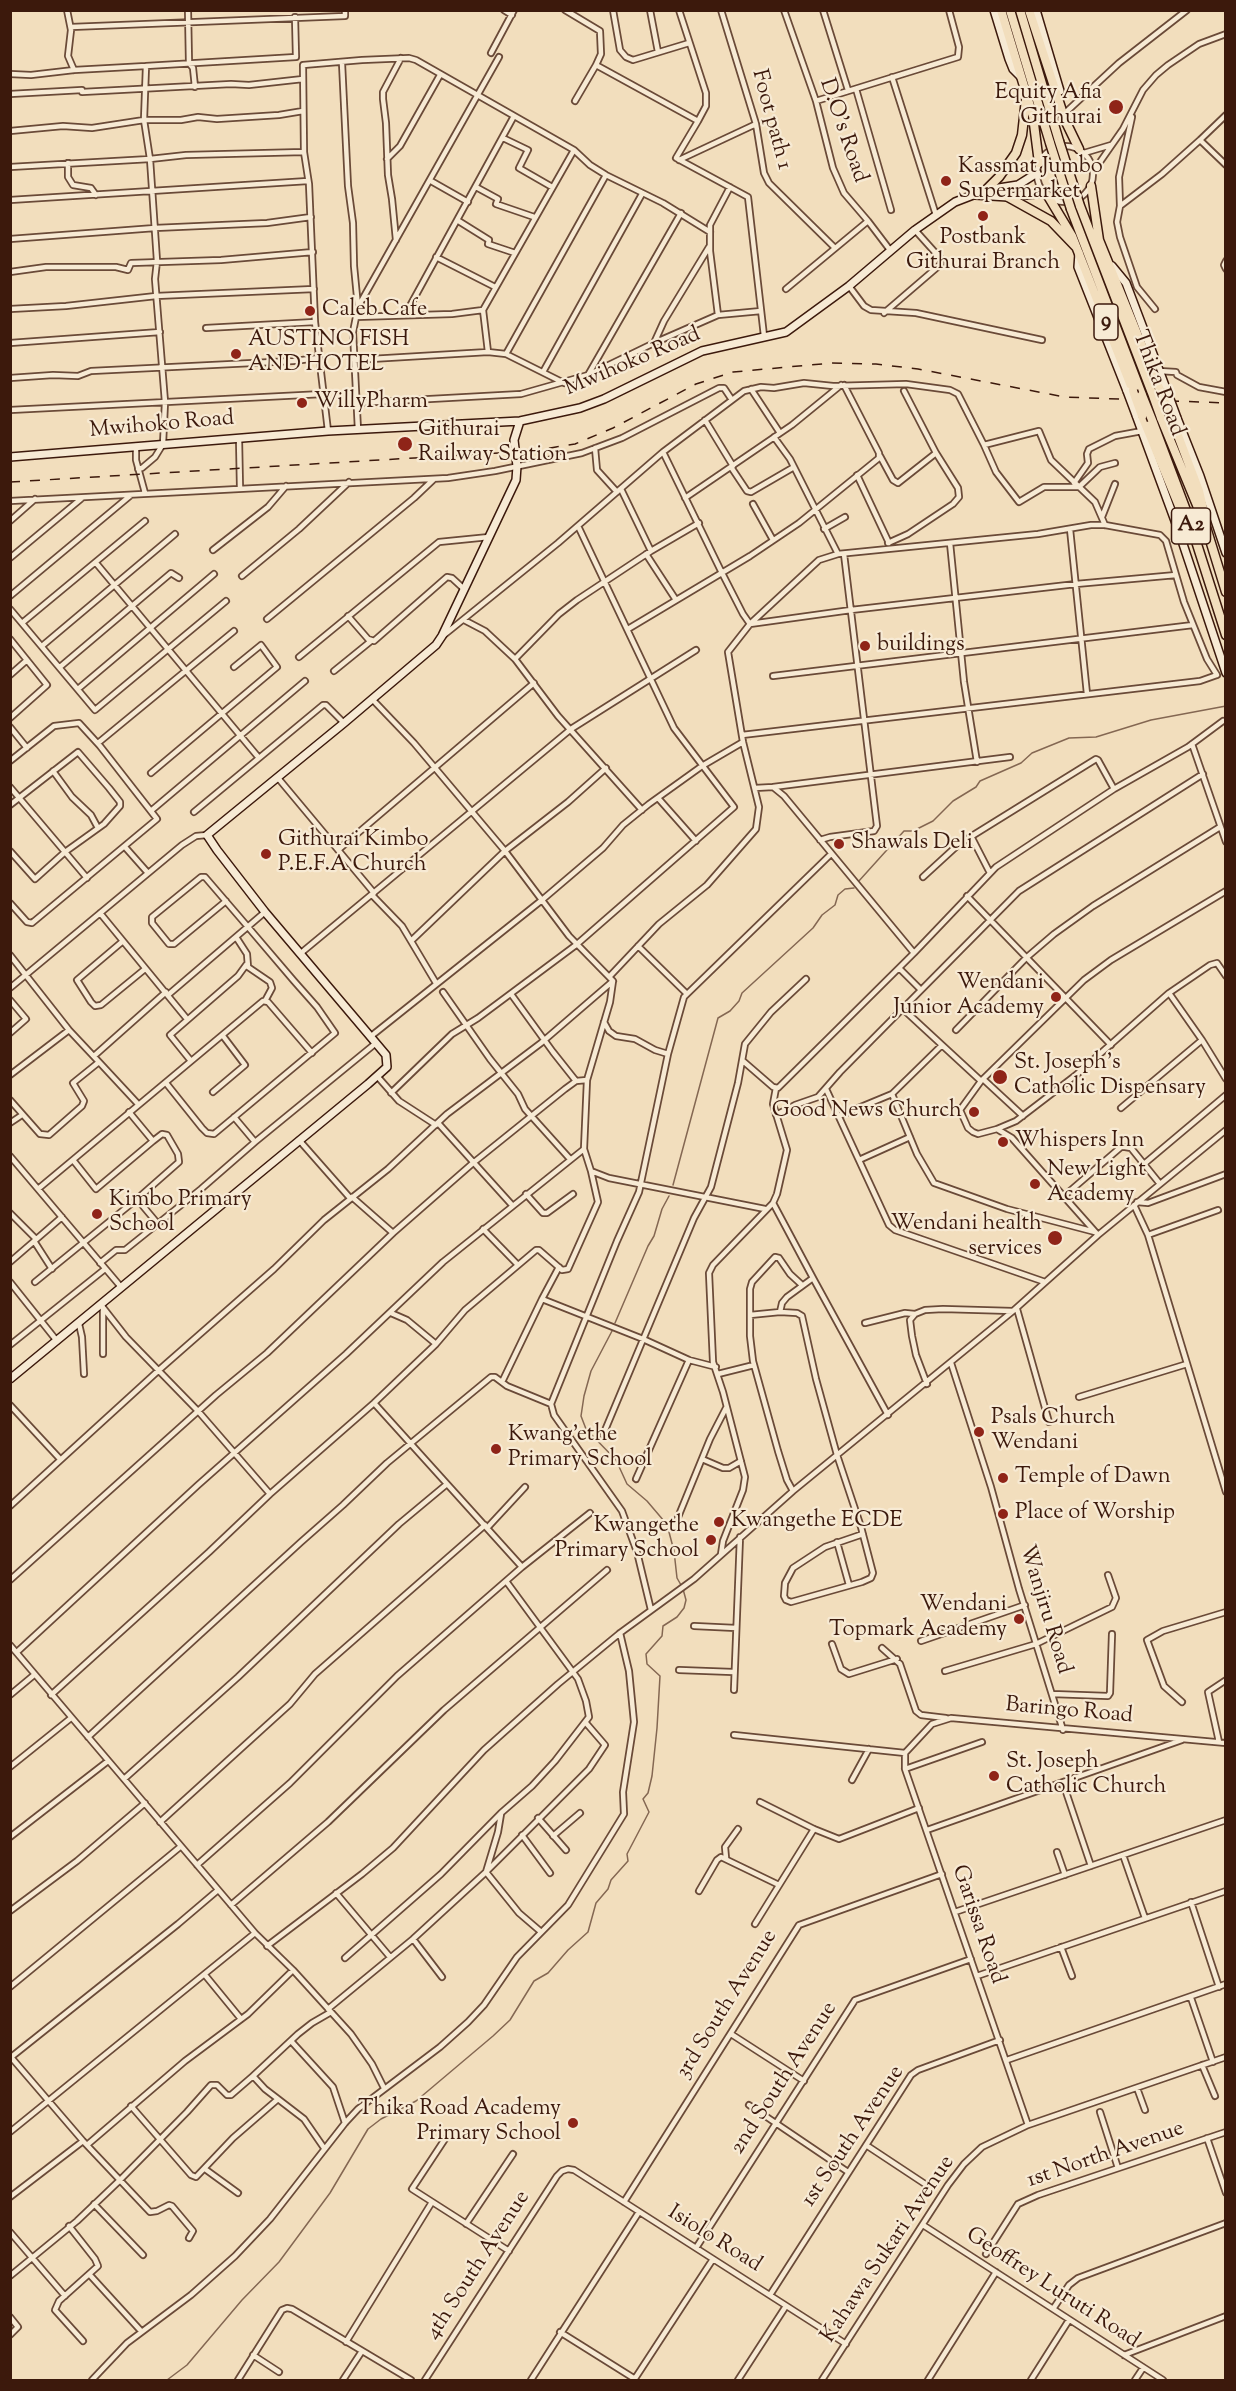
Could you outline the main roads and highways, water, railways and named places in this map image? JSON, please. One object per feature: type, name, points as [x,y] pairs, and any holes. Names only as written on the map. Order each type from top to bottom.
[{"type":"highway","points":[[1001,10],[1035,127],[1039,163]]},
{"type":"highway","name":"Thika Road","points":[[1010,10],[1142,395],[1165,418],[1206,527],[1226,592]]},
{"type":"highway","name":"Thika Road","points":[[1020,10],[1055,142]]},
{"type":"highway","points":[[1029,10],[1065,117],[1082,151]]},
{"type":"highway","points":[[986,190],[999,177],[1016,153],[1022,135],[1027,95]]},
{"type":"highway","points":[[1090,186],[1099,240],[1160,391]]},
{"type":"highway","name":"9","points":[[1046,195],[1070,230],[1139,415],[1178,504],[1190,522]]},
{"type":"highway","points":[[1008,197],[1051,221],[1077,250]]},
{"type":"highway","name":"Thika Road","points":[[1076,208],[1160,391],[1190,522],[1226,635]]},
{"type":"waterway","points":[[858,882],[904,831],[913,831],[933,821],[953,801],[976,787],[980,781],[1021,763],[1032,753],[1069,738],[1096,737],[1151,720],[1226,706]]},
{"type":"waterway","points":[[673,1185],[718,1018],[730,1011],[739,1001],[742,993],[813,928],[822,915],[835,905],[838,895],[845,889],[854,888]]},
{"type":"waterway","points":[[615,1323],[654,1236],[662,1209],[669,1196]]},
{"type":"waterway","points":[[612,1331],[591,1371],[581,1416],[586,1429],[616,1460],[627,1484],[647,1501],[664,1521],[674,1551],[677,1578],[681,1585]]},
{"type":"waterway","points":[[167,2380],[187,2365],[242,2300],[279,2262],[330,2193],[368,2129],[381,2119],[416,2101],[493,2036],[510,2020],[534,1981],[548,1973],[588,1932],[596,1903],[608,1889],[611,1880],[628,1861],[627,1854],[649,1812],[643,1799],[648,1793],[652,1776],[660,1676],[647,1664],[646,1654],[662,1636],[663,1626],[677,1617],[684,1608],[686,1600],[683,1589]]},
{"type":"railway","points":[[10,482],[531,451],[575,444],[613,428],[696,384],[733,372],[832,363],[876,364],[918,369],[1065,397],[1226,403]]},
{"type":"place","name":"Equity Afia Githurai","points":[[1116,107]]},
{"type":"place","name":"Kassmat Jumbo Supermarket","points":[[946,181]]},
{"type":"place","name":"Postbank Githurai Branch","points":[[983,216]]},
{"type":"place","name":"Caleb Cafe","points":[[310,311]]},
{"type":"place","name":"AUSTINO FISH AND HOTEL","points":[[236,354]]},
{"type":"place","name":"WillyPharm","points":[[302,403]]},
{"type":"place","name":"Githurai Railway Station","points":[[405,444]]},
{"type":"place","name":"buildings","points":[[865,646]]},
{"type":"place","name":"Shawals Deli","points":[[839,844]]},
{"type":"place","name":"Githurai Kimbo P.E.F.A Church","points":[[266,854]]},
{"type":"place","name":"Wendani Junior Academy","points":[[1056,997]]},
{"type":"place","name":"St. Joseph's Catholic Dispensary","points":[[1000,1077]]},
{"type":"place","name":"Good News Church","points":[[974,1112]]},
{"type":"place","name":"Whispers Inn","points":[[1003,1142]]},
{"type":"place","name":"New Light Academy","points":[[1035,1184]]},
{"type":"place","name":"Kimbo Primary School","points":[[97,1214]]},
{"type":"place","name":"Wendani health services","points":[[1055,1238]]},
{"type":"place","name":"Psals Church Wendani","points":[[979,1432]]},
{"type":"place","name":"Kwang'ethe Primary School","points":[[496,1449]]},
{"type":"place","name":"Temple of Dawn","points":[[1003,1478]]},
{"type":"place","name":"Place of Worship","points":[[1003,1514]]},
{"type":"place","name":"Kwangethe ECDE","points":[[719,1522]]},
{"type":"place","name":"Kwangethe Primary School","points":[[711,1540]]},
{"type":"place","name":"Wendani Topmark Academy","points":[[1019,1619]]},
{"type":"place","name":"St. Joseph Catholic Church","points":[[994,1776]]},
{"type":"place","name":"Thika Road Academy Primary School","points":[[573,2123]]}]
